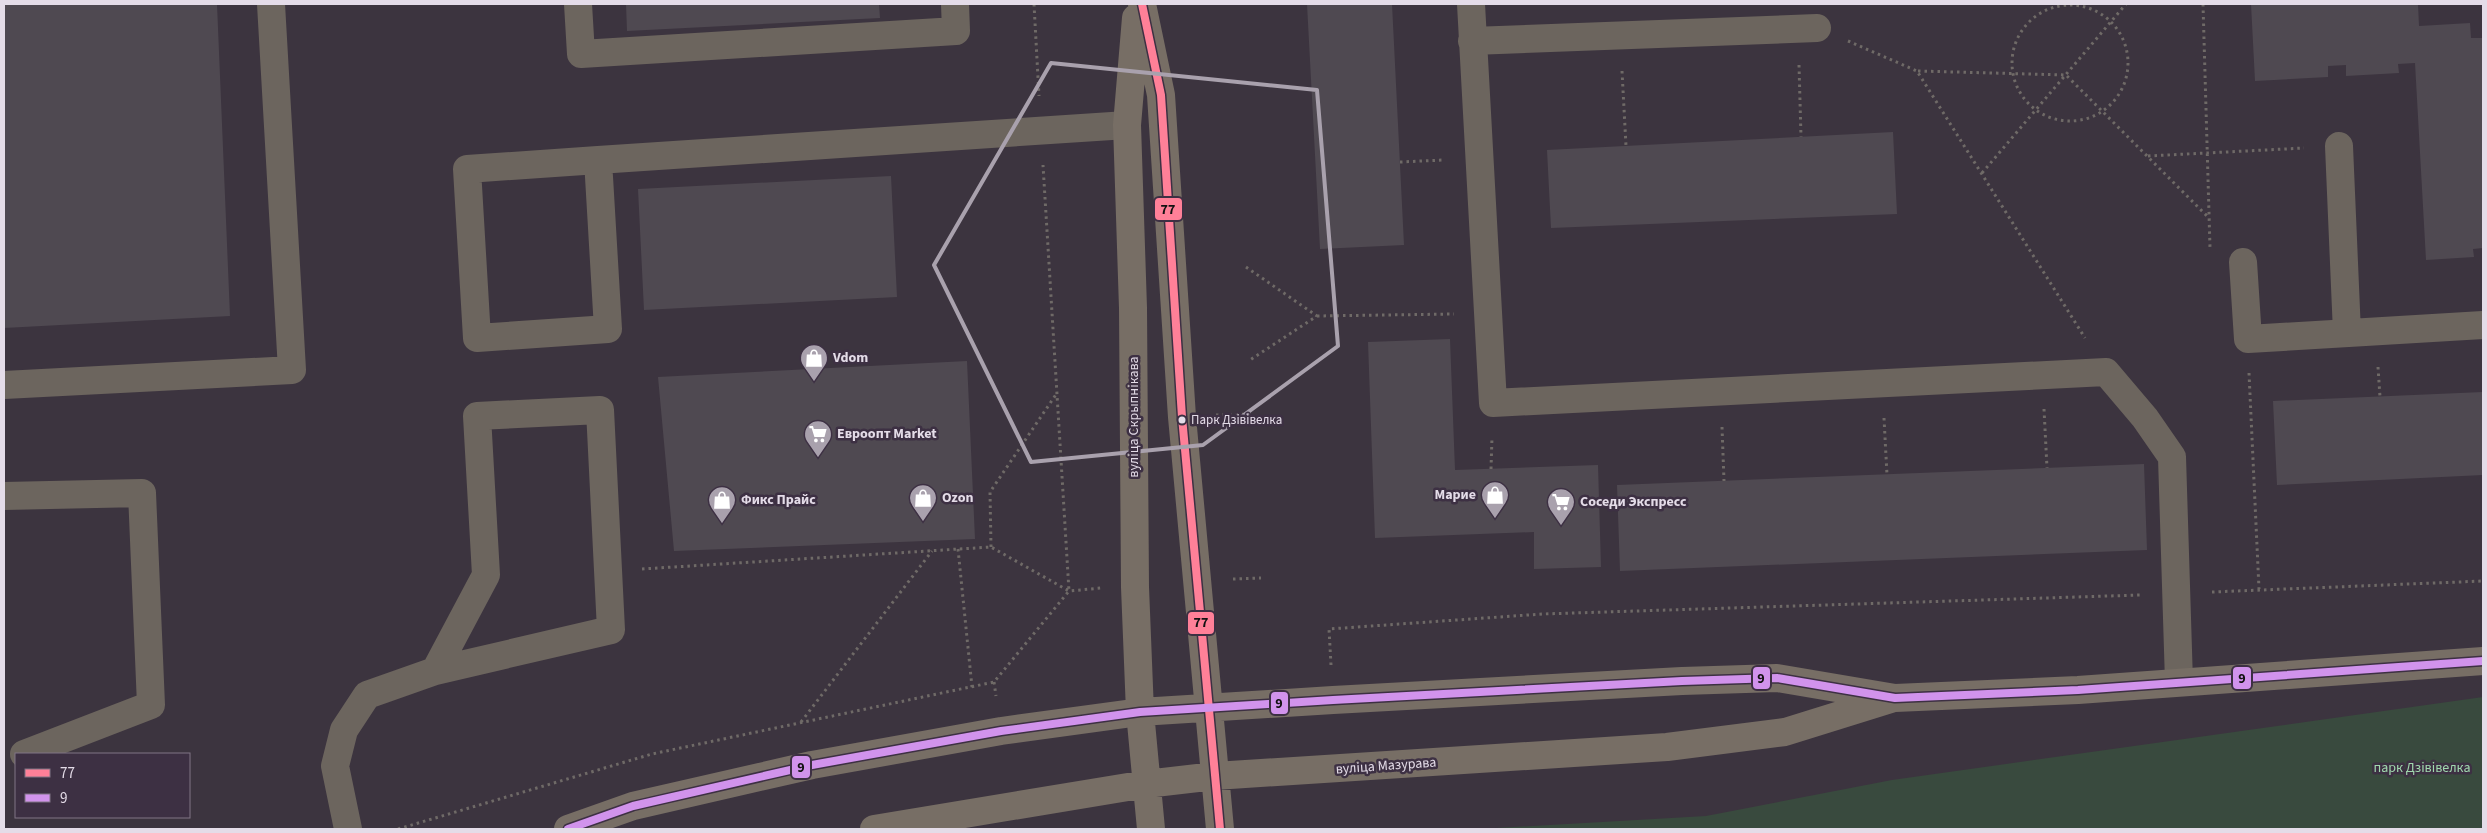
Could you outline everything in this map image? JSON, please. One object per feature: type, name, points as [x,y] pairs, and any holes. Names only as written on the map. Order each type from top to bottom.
[{"type":"main road","name":"вуліца Скрыпнікава","points":[[1137,4],[1128,125],[1134,308],[1135,587],[1140,712],[1151,829]]},
{"type":"main road","points":[[1142,4],[1161,95],[1182,416],[1220,829]]},
{"type":"main road","name":"вуліца Мазурава","points":[[568,829],[633,806],[812,765],[1001,731],[1140,712],[1672,681],[1777,678],[1895,698],[2078,690],[2483,661]]},
{"type":"main road","name":"вуліца Мазурава","points":[[874,829],[1146,784],[1215,776],[1667,747],[1785,732],[1895,698]]},
{"type":"lane","points":[[4,385],[292,370],[271,4]]},
{"type":"lane","points":[[578,4],[581,54],[956,31],[955,4]]},
{"type":"lane","points":[[1471,4],[1493,403],[1720,390],[2106,372],[2145,418],[2172,457],[2179,682]]},
{"type":"lane","points":[[1472,41],[1807,28]]},
{"type":"lane","points":[[598,160],[608,329],[477,338],[467,168],[1128,125]]},
{"type":"lane","points":[[2339,146],[2347,333]]},
{"type":"lane","points":[[2243,262],[2248,339],[2483,325]]},
{"type":"lane","points":[[348,829],[336,766],[344,730],[367,695],[435,671],[611,630],[600,410],[477,416],[486,575],[435,671]]},
{"type":"lane","points":[[4,496],[142,493],[151,705],[27,753]]},
{"type":"path","points":[[398,829],[652,754],[994,682],[1069,591],[1034,4]]},
{"type":"path","points":[[1982,173],[2126,4]]},
{"type":"path","points":[[2079,5],[2096,11],[2112,21],[2122,35],[2128,51],[2129,68],[2120,92],[2103,111],[2087,120],[2070,122],[2052,119],[2036,110],[2025,100],[2017,88],[2013,74],[2012,56],[2018,38],[2028,23],[2043,12],[2060,6],[2079,5]]},
{"type":"path","points":[[1802,136],[1807,28],[1917,71],[2066,74],[2209,218]]},
{"type":"path","points":[[1620,36],[1626,146]]},
{"type":"path","points":[[1917,71],[2106,372]]},
{"type":"path","points":[[2147,156],[2339,146]]},
{"type":"path","points":[[1400,162],[1479,158]]},
{"type":"path","points":[[1246,267],[1317,316]]},
{"type":"path","points":[[1250,360],[1317,316],[1488,313]]},
{"type":"path","points":[[2042,375],[2047,468]]},
{"type":"path","points":[[1882,382],[1887,474]]},
{"type":"path","points":[[1720,390],[1724,481]]},
{"type":"path","points":[[991,547],[990,492],[1057,393]]},
{"type":"path","points":[[608,571],[991,547],[1069,591],[1102,588]]},
{"type":"path","points":[[958,549],[972,687]]},
{"type":"path","points":[[801,723],[932,551]]},
{"type":"path","points":[[1230,580],[1261,578]]},
{"type":"path","points":[[1332,673],[1329,629],[1542,614],[2176,594],[2483,581]]},
{"type":"highlighted area","points":[[1051,63],[1317,90],[1338,346],[1203,445],[1031,462],[934,265]]},
{"type":"green space","name":"парк Дзівівелка","points":[[2483,697],[2483,829],[1478,829],[1706,816],[1892,780]]},
{"type":"building","points":[[4,4],[217,4],[230,316],[4,328]]},
{"type":"building","points":[[626,4],[879,4],[880,18],[627,31]]},
{"type":"building","points":[[1307,4],[1392,4],[1404,245],[1320,249]]},
{"type":"building","points":[[2251,4],[2418,4],[2419,26],[2470,23],[2471,38],[2483,38],[2483,248],[2473,249],[2474,257],[2426,260],[2415,63],[2398,64],[2399,73],[2346,76],[2346,65],[2328,66],[2328,77],[2255,81]]},
{"type":"building","points":[[1893,132],[1897,214],[1551,228],[1547,150]]},
{"type":"building","points":[[891,176],[897,297],[644,310],[638,189]]},
{"type":"building","points":[[1450,339],[1455,470],[1598,465],[1601,567],[1534,569],[1534,532],[1375,538],[1368,342]]},
{"type":"building","name":"Евроопт Market","points":[[967,361],[975,539],[674,551],[658,377]]},
{"type":"building","points":[[2483,392],[2483,475],[2277,485],[2273,401]]},
{"type":"building","points":[[2144,464],[2147,550],[1620,571],[1617,485]]},
{"type":"transit line","name":"77","points":[[1142,4],[1161,95],[1182,417],[1220,829]]},
{"type":"transit line","name":"9","points":[[568,829],[633,806],[812,765],[1001,731],[1140,712],[1682,681],[1777,678],[1895,698],[2078,690],[2483,661]]},
{"type":"place","name":"Vdom","points":[[814,382]]},
{"type":"place","name":"Парк Дзівівелка","points":[[1182,420]]},
{"type":"place","name":"Евроопт Market","points":[[818,458]]},
{"type":"place","name":"Марие","points":[[1495,519]]},
{"type":"place","name":"Ozon","points":[[923,522]]},
{"type":"place","name":"Фикс Прайс","points":[[722,524]]},
{"type":"place","name":"Соседи Экспресс","points":[[1561,526]]}]
